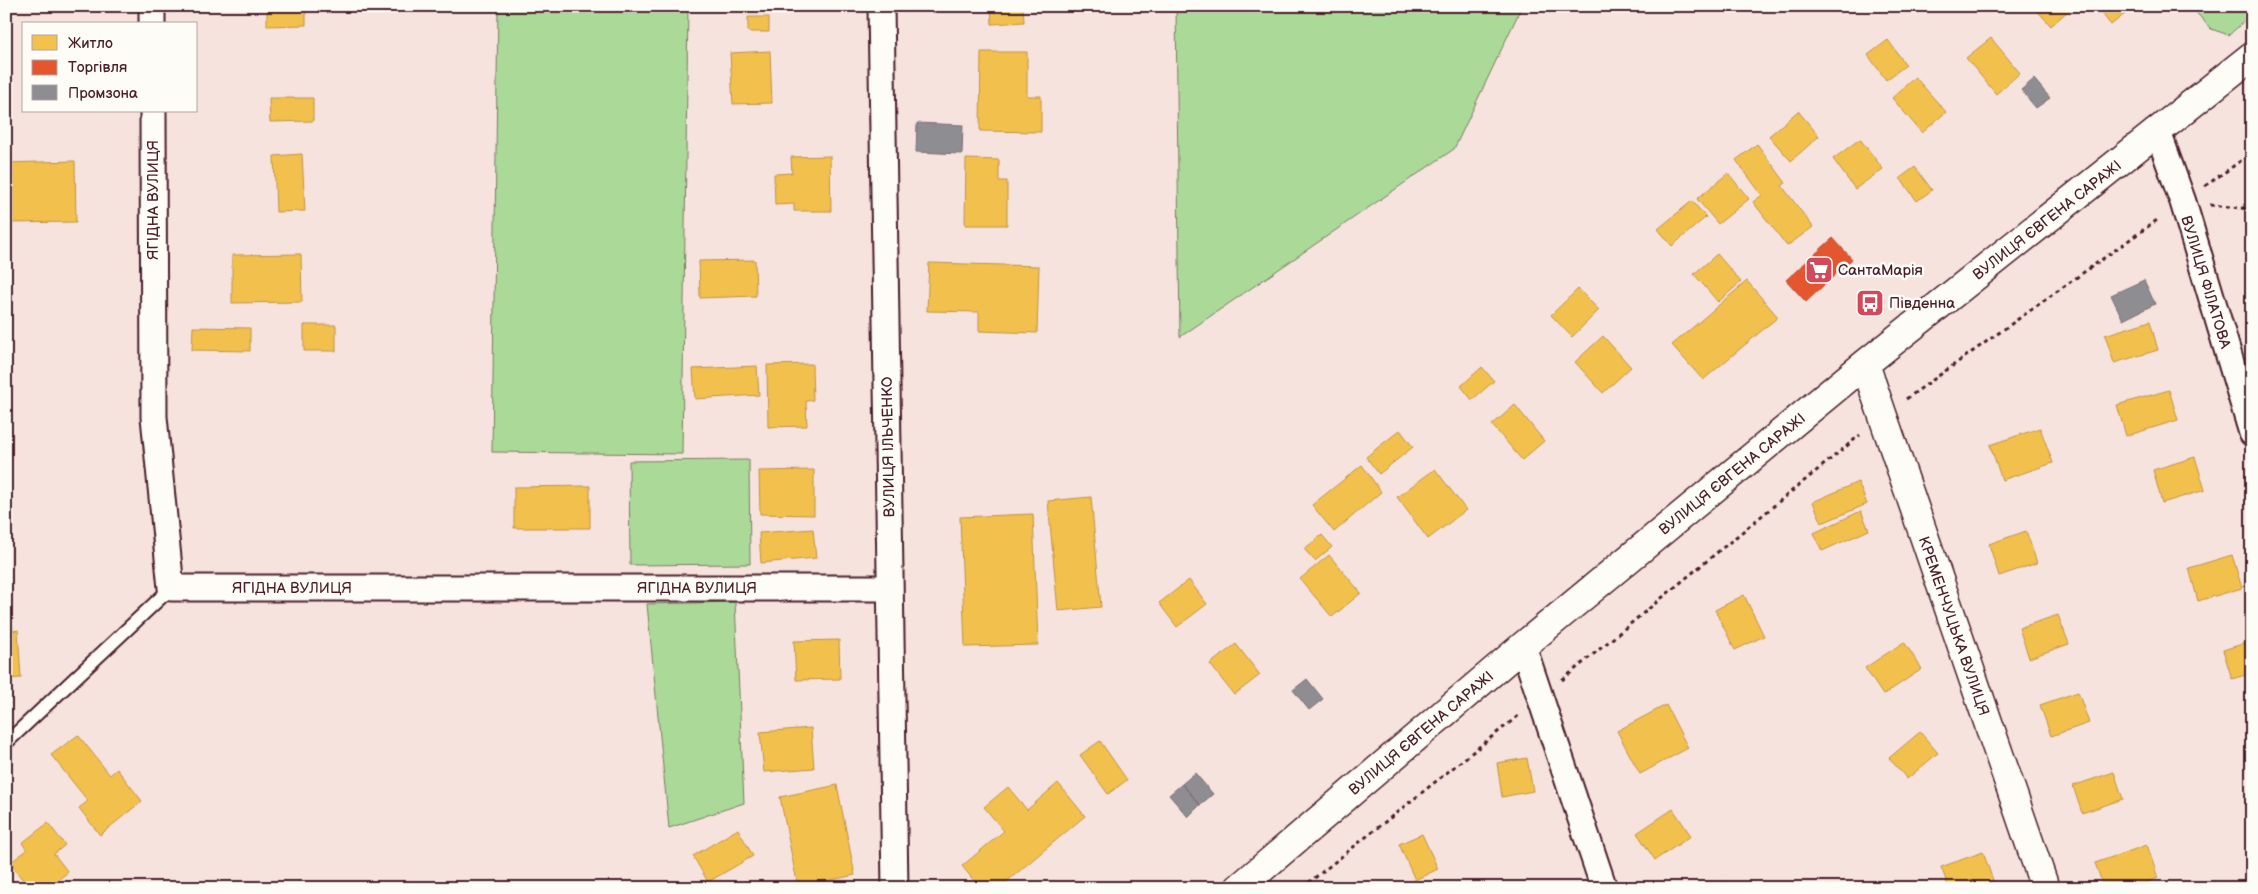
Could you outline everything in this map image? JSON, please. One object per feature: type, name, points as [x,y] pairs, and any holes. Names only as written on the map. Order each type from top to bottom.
[{"type":"main road","name":"ВУЛИЦЯ ЄВГЕНА САРАЖІ","points":[[1239,888],[1523,646],[1865,364],[2243,63]]},
{"type":"main road","name":"КРЕМЕНЧУЦЬКА ВУЛИЦЯ","points":[[1865,364],[2045,888]]},
{"type":"street","points":[[152,6],[152,22]]},
{"type":"street","name":"ВУЛИЦЯ ІЛЬЧЕНКО","points":[[881,6],[895,888]]},
{"type":"street","name":"ЯГІДНА ВУЛИЦЯ","points":[[153,112],[154,417],[171,588],[890,588]]},
{"type":"street","name":"ВУЛИЦЯ ФІЛАТОВА","points":[[2158,132],[2182,202],[2252,432]]},
{"type":"street","points":[[1523,646],[1539,699],[1604,888]]},
{"type":"lane","points":[[6,743],[171,588]]},
{"type":"path","points":[[1302,888],[1539,699],[1882,416],[2252,152]]},
{"type":"path","points":[[2182,202],[2252,209]]},
{"type":"green space","points":[[498,6],[688,6],[682,454],[492,452]]},
{"type":"green space","points":[[1176,6],[1522,6],[1454,149],[1180,337]]},
{"type":"green space","points":[[2196,6],[2252,6],[2252,14],[2229,35],[2211,29],[2193,9]]},
{"type":"green space","points":[[749,460],[750,564],[630,565],[629,461]]},
{"type":"green space","points":[[735,602],[744,803],[669,828],[647,604]]},
{"type":"building: Житло","points":[[267,6],[306,6],[306,25],[267,26]]},
{"type":"building: Житло","points":[[730,6],[758,6],[758,8],[730,9]]},
{"type":"building: Житло","points":[[991,6],[1023,6],[1024,22],[992,24]]},
{"type":"building: Житло","points":[[2033,6],[2068,6],[2070,9],[2051,26]]},
{"type":"building: Житло","points":[[2096,6],[2135,6],[2111,25]]},
{"type":"building: Житло","points":[[748,17],[769,17],[769,32],[748,32]]},
{"type":"building: Житло","points":[[1991,38],[2020,73],[1996,94],[1966,58]]},
{"type":"building: Житло","points":[[1888,40],[1906,65],[1886,80],[1868,55]]},
{"type":"building: Житло","points":[[770,51],[772,103],[733,104],[730,53]]},
{"type":"building: Житло","points":[[981,52],[1027,52],[1027,96],[1041,96],[1041,132],[980,131]]},
{"type":"building: Житло","points":[[1915,77],[1946,112],[1922,133],[1892,98]]},
{"type":"building: Житло","points":[[269,98],[313,98],[313,121],[270,122]]},
{"type":"building: Житло","points":[[1798,111],[1819,136],[1791,161],[1769,136]]},
{"type":"building: Житло","points":[[1860,139],[1883,169],[1855,189],[1833,159]]},
{"type":"building: Житло","points":[[1757,144],[1786,183],[1782,186],[1813,227],[1787,246],[1753,202],[1762,195],[1736,160]]},
{"type":"building: Житло","points":[[302,154],[305,211],[276,212],[274,156]]},
{"type":"building: Житло","points":[[830,156],[831,211],[794,211],[794,204],[775,205],[774,174],[792,173],[791,157]]},
{"type":"building: Житло","points":[[966,159],[999,160],[999,181],[1007,181],[1007,225],[965,225]]},
{"type":"building: Житло","points":[[75,161],[76,222],[6,223],[6,163]]},
{"type":"building: Житло","points":[[1915,167],[1932,190],[1917,201],[1900,178]]},
{"type":"building: Житло","points":[[1728,173],[1749,199],[1718,224],[1697,199]]},
{"type":"building: Житло","points":[[1692,201],[1706,217],[1672,246],[1658,229]]},
{"type":"building: Житло","points":[[301,254],[302,302],[232,303],[232,255]]},
{"type":"building: Житло","points":[[1717,254],[1741,282],[1718,302],[1694,274]]},
{"type":"building: Житло","points":[[755,260],[756,296],[700,298],[699,261]]},
{"type":"building: Житло","points":[[929,263],[1039,266],[1037,333],[979,331],[979,312],[927,311]]},
{"type":"building: Житло","points":[[1747,281],[1778,317],[1703,380],[1672,345]]},
{"type":"building: Житло","points":[[1578,289],[1599,310],[1572,337],[1551,315]]},
{"type":"building: Житло","points":[[2150,321],[2158,350],[2114,363],[2105,335]]},
{"type":"building: Житло","points":[[304,325],[336,325],[336,351],[304,351]]},
{"type":"building: Житло","points":[[193,327],[250,328],[250,351],[192,350]]},
{"type":"building: Житло","points":[[1603,336],[1631,367],[1603,393],[1575,362]]},
{"type":"building: Житло","points":[[812,364],[813,400],[806,401],[807,426],[768,427],[767,365]]},
{"type":"building: Житло","points":[[757,366],[759,395],[695,399],[693,369]]},
{"type":"building: Житло","points":[[1482,367],[1494,381],[1472,400],[1461,386]]},
{"type":"building: Житло","points":[[2169,390],[2178,420],[2126,436],[2117,405]]},
{"type":"building: Житло","points":[[1515,405],[1544,441],[1522,460],[1492,425]]},
{"type":"building: Житло","points":[[2040,428],[2053,463],[2002,480],[1990,445]]},
{"type":"building: Житло","points":[[1400,430],[1413,447],[1379,474],[1366,457]]},
{"type":"building: Житло","points":[[2195,457],[2205,490],[2162,503],[2153,470]]},
{"type":"building: Житло","points":[[1362,465],[1381,492],[1334,532],[1312,505]]},
{"type":"building: Житло","points":[[1435,469],[1466,510],[1428,539],[1397,497]]},
{"type":"building: Житло","points":[[814,470],[814,515],[760,514],[759,471]]},
{"type":"building: Житло","points":[[1858,482],[1867,504],[1822,523],[1813,502]]},
{"type":"building: Житло","points":[[590,486],[590,528],[514,528],[514,487]]},
{"type":"building: Житло","points":[[1091,497],[1101,607],[1058,611],[1048,501]]},
{"type":"building: Житло","points":[[1861,511],[1869,530],[1822,551],[1814,533]]},
{"type":"building: Житло","points":[[1033,514],[1038,645],[965,647],[960,517]]},
{"type":"building: Житло","points":[[813,529],[816,558],[761,563],[759,533]]},
{"type":"building: Житло","points":[[2026,531],[2037,563],[1999,576],[1989,544]]},
{"type":"building: Житло","points":[[1322,535],[1332,547],[1315,561],[1304,549]]},
{"type":"building: Житло","points":[[1329,555],[1361,593],[1332,617],[1300,579]]},
{"type":"building: Житло","points":[[2232,555],[2242,588],[2198,601],[2189,568]]},
{"type":"building: Житло","points":[[1189,580],[1207,604],[1177,627],[1159,603]]},
{"type":"building: Житло","points":[[1744,595],[1764,636],[1735,650],[1715,610]]},
{"type":"building: Житло","points":[[10,597],[13,631],[18,630],[21,678],[6,679],[6,598]]},
{"type":"building: Житло","points":[[2058,615],[2069,644],[2029,658],[2019,628]]},
{"type":"building: Житло","points":[[839,640],[840,679],[796,680],[794,641]]},
{"type":"building: Житло","points":[[2252,641],[2252,673],[2232,679],[2223,650]]},
{"type":"building: Житло","points":[[1904,642],[1922,669],[1883,695],[1865,668]]},
{"type":"building: Житло","points":[[1236,644],[1260,675],[1234,695],[1210,664]]},
{"type":"building: Житло","points":[[2078,692],[2089,723],[2051,736],[2040,705]]},
{"type":"building: Житло","points":[[1666,705],[1688,748],[1640,774],[1617,731]]},
{"type":"building: Житло","points":[[811,728],[814,768],[764,772],[760,732]]},
{"type":"building: Житло","points":[[1920,732],[1938,753],[1907,779],[1889,758]]},
{"type":"building: Житло","points":[[78,735],[110,775],[117,769],[142,801],[100,835],[79,808],[88,801],[51,755]]},
{"type":"building: Житло","points":[[1100,741],[1127,780],[1108,794],[1080,755]]},
{"type":"building: Житло","points":[[1527,758],[1533,791],[1502,797],[1497,763]]},
{"type":"building: Житло","points":[[2114,772],[2123,799],[2082,813],[2073,786]]},
{"type":"building: Житло","points":[[1058,783],[1085,816],[999,888],[980,888],[962,866],[1004,831],[984,807],[1008,787],[1027,810]]},
{"type":"building: Житло","points":[[837,785],[855,875],[798,887],[780,797]]},
{"type":"building: Житло","points":[[1673,809],[1691,836],[1655,860],[1637,833]]},
{"type":"building: Житло","points":[[48,823],[65,845],[54,854],[68,872],[48,888],[36,888],[30,881],[26,884],[10,863],[27,850],[22,843]]},
{"type":"building: Житло","points":[[738,829],[753,856],[708,882],[693,856]]},
{"type":"building: Житло","points":[[1422,834],[1438,869],[1415,880],[1399,844]]},
{"type":"building: Житло","points":[[2147,845],[2158,878],[2131,888],[2104,888],[2095,863]]},
{"type":"building: Житло","points":[[1983,852],[1995,886],[1990,888],[1949,888],[1941,867]]},
{"type":"building: Житло","points":[[1724,881],[1729,888],[1716,888]]},
{"type":"building: Торгівля","name":"СантаМарія","points":[[1833,238],[1852,259],[1806,302],[1786,280]]},
{"type":"building: Промзона","points":[[2034,79],[2050,98],[2036,108],[2021,90]]},
{"type":"building: Промзона","points":[[917,123],[963,125],[962,154],[916,152]]},
{"type":"building: Промзона","points":[[2144,280],[2155,304],[2123,320],[2111,295]]},
{"type":"building: Промзона","points":[[1307,679],[1323,699],[1309,710],[1293,690]]},
{"type":"building: Промзона","points":[[1195,773],[1213,794],[1200,805],[1182,784]]},
{"type":"building: Промзона","points":[[1182,784],[1200,805],[1188,817],[1169,795]]},
{"type":"place","name":"СантаМарія","points":[[1819,270]]},
{"type":"place","name":"Південна","points":[[1870,303]]}]
